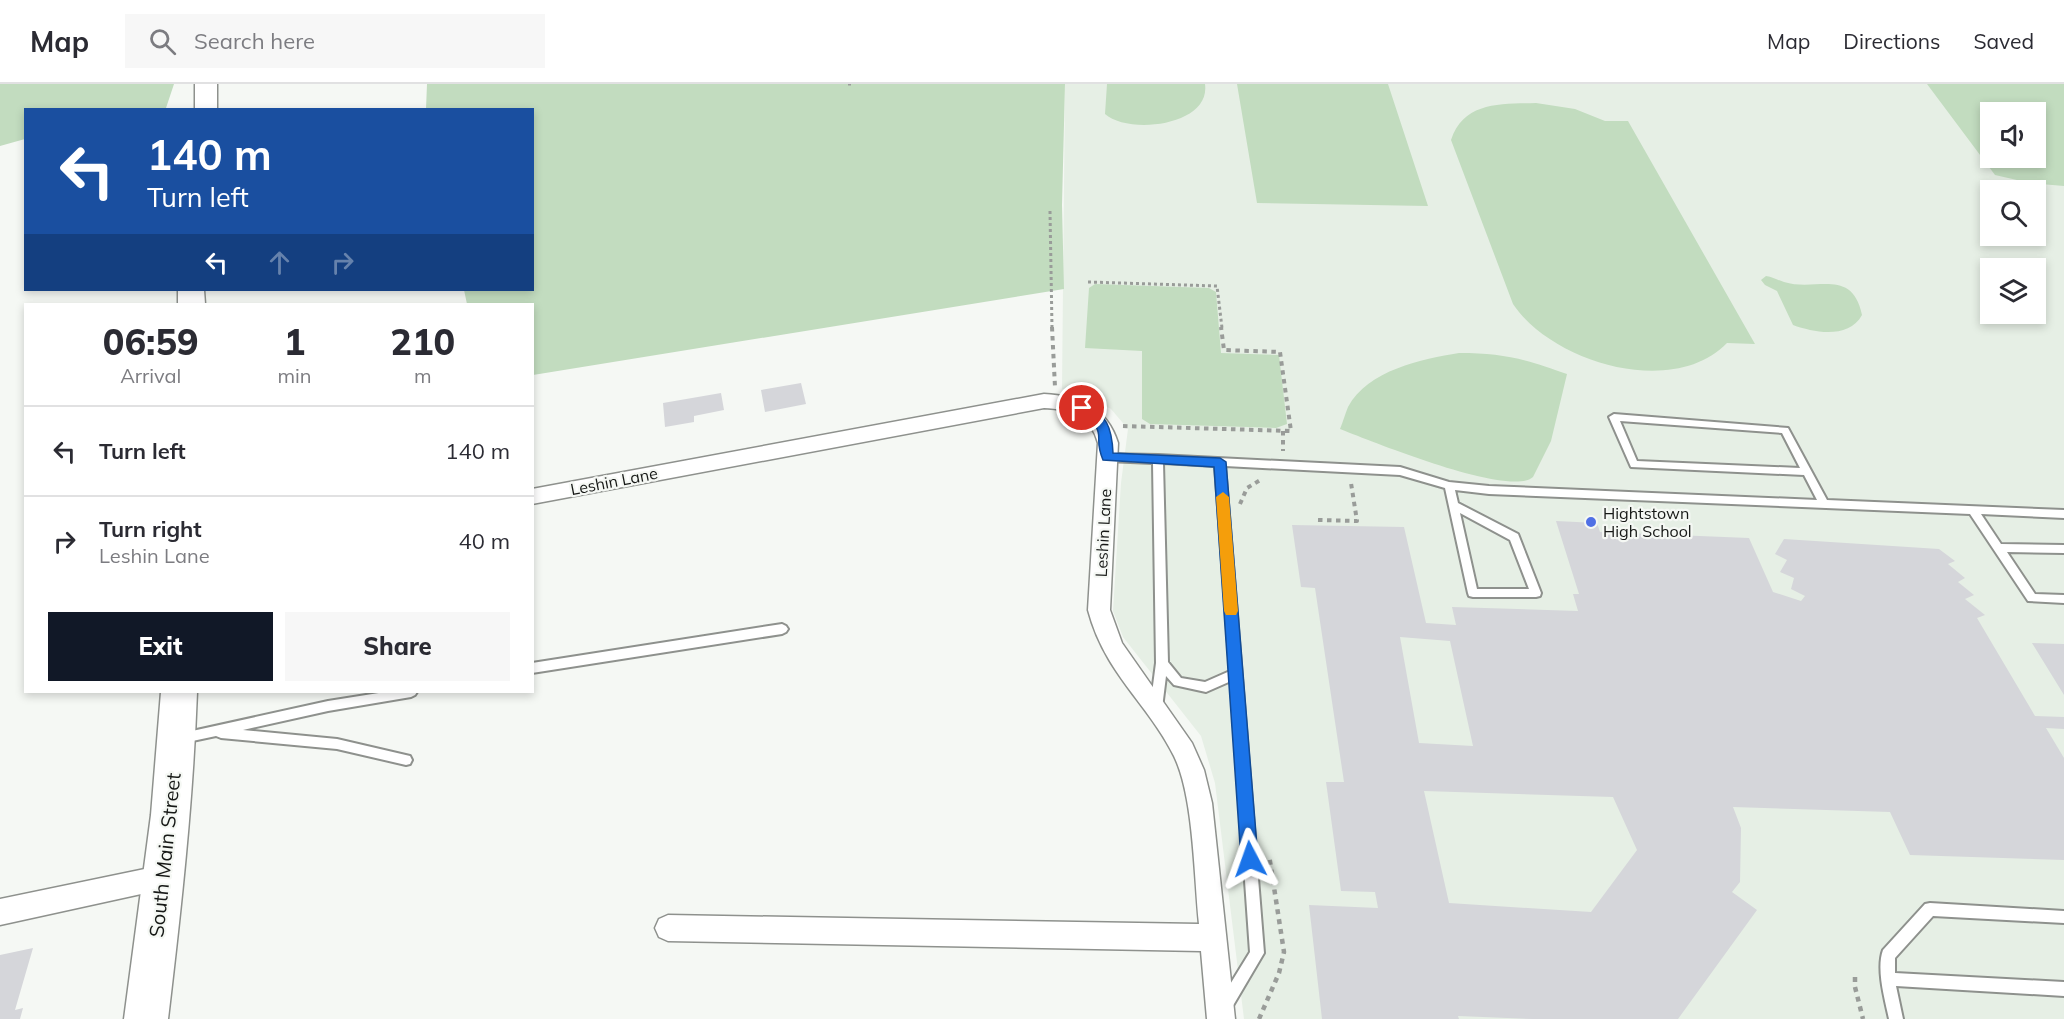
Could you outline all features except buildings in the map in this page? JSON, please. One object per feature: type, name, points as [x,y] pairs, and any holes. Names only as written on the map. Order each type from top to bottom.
[{"type":"main road","points":[[206,84],[206,108]]},
{"type":"main road","name":"South Main Street","points":[[146,1019],[165,877],[194,735],[179,693]]},
{"type":"street","name":"Leshin Lane","points":[[534,496],[1044,401],[1073,405],[1099,420],[1106,431],[1107,457],[1100,618],[1103,632],[1114,652],[1183,749],[1194,774],[1200,803],[1221,1016]]},
{"type":"street","points":[[0,912],[165,877]]},
{"type":"street","points":[[668,928],[1213,938]]},
{"type":"lane","points":[[1807,472],[1634,464],[1614,417],[1785,430],[1824,504]]},
{"type":"lane","points":[[1107,457],[1400,471],[1449,486],[1489,490],[2064,514]]},
{"type":"lane","points":[[1156,709],[1162,663],[1158,459]]},
{"type":"lane","points":[[1220,462],[1257,953],[1221,1016]]},
{"type":"lane","points":[[1449,486],[1453,505],[1473,593],[1536,593],[1514,537],[1453,505]]},
{"type":"lane","points":[[1973,510],[2032,598],[2064,599]]},
{"type":"lane","points":[[1999,548],[2064,549]]},
{"type":"lane","points":[[534,668],[782,629]]},
{"type":"lane","points":[[1162,663],[1178,682],[1206,687],[1236,673]]},
{"type":"lane","points":[[194,735],[328,706],[405,693]]},
{"type":"lane","points":[[194,735],[337,744],[406,760]]},
{"type":"lane","points":[[1896,1019],[1888,979],[1888,955],[1930,909],[2064,917]]},
{"type":"lane","points":[[1888,979],[2064,989]]},
{"type":"path","points":[[1050,211],[1051,310],[1056,391]]},
{"type":"path","points":[[1089,282],[1217,286],[1224,350],[1280,352],[1291,431],[1122,426]]},
{"type":"path","points":[[1283,431],[1283,454]]},
{"type":"path","points":[[1241,514],[1240,504],[1247,488],[1270,475]]},
{"type":"path","points":[[1318,519],[1357,520],[1350,478]]},
{"type":"path","points":[[1259,1019],[1279,973],[1284,952],[1269,853]]},
{"type":"path","points":[[1855,977],[1855,987],[1863,1019]]},
{"type":"shaded area","name":"Hightstown High School","points":[[1065,84],[2064,84],[2064,1019],[1244,1019],[1215,783],[1201,736],[1123,637],[1113,611],[1121,483],[1128,429],[1111,409],[1082,395],[1062,389]]},
{"type":"green space","points":[[0,84],[174,84],[166,108],[24,108],[24,139],[0,146]]},
{"type":"green space","points":[[427,84],[1065,84],[1062,205],[1064,289],[534,375],[534,303],[467,303],[464,291],[534,291],[534,108],[426,108]]},
{"type":"green space","points":[[1107,84],[1205,84],[1203,98],[1195,109],[1166,123],[1148,125],[1131,124],[1105,114]]},
{"type":"green space","points":[[1237,84],[1388,84],[1428,206],[1257,203]]},
{"type":"green space","points":[[1927,84],[2064,84],[2064,186],[2046,184],[2046,180],[2017,180],[1995,175],[1990,168],[2046,168],[2046,102],[1980,102],[1980,155]]},
{"type":"green space","points":[[1536,103],[1575,109],[1605,121],[1628,121],[1755,344],[1727,343],[1704,360],[1676,369],[1646,371],[1614,366],[1584,357],[1555,342],[1531,325],[1513,304],[1451,140],[1457,127],[1474,111],[1497,105]]},
{"type":"green space","points":[[1766,276],[1796,284],[1841,286],[1850,291],[1857,300],[1862,315],[1856,323],[1840,331],[1821,332],[1793,325],[1777,291],[1765,285],[1761,280]]},
{"type":"green space","points":[[1095,284],[1209,288],[1216,292],[1221,353],[1279,355],[1287,424],[1276,428],[1150,424],[1142,419],[1142,351],[1085,348],[1089,288]]},
{"type":"green space","points":[[1459,353],[1514,358],[1567,374],[1551,441],[1533,477],[1519,481],[1498,480],[1470,474],[1409,455],[1340,429],[1348,407],[1357,394],[1382,375],[1413,363]]},
{"type":"slow traffic","points":[[1223,497],[1231,611]]},
{"type":"place","name":"Hightstown High School","points":[[1591,522]]},
{"type":"route","points":[[1082,408],[1099,420],[1106,431],[1107,457],[1220,462],[1250,859]]}]
